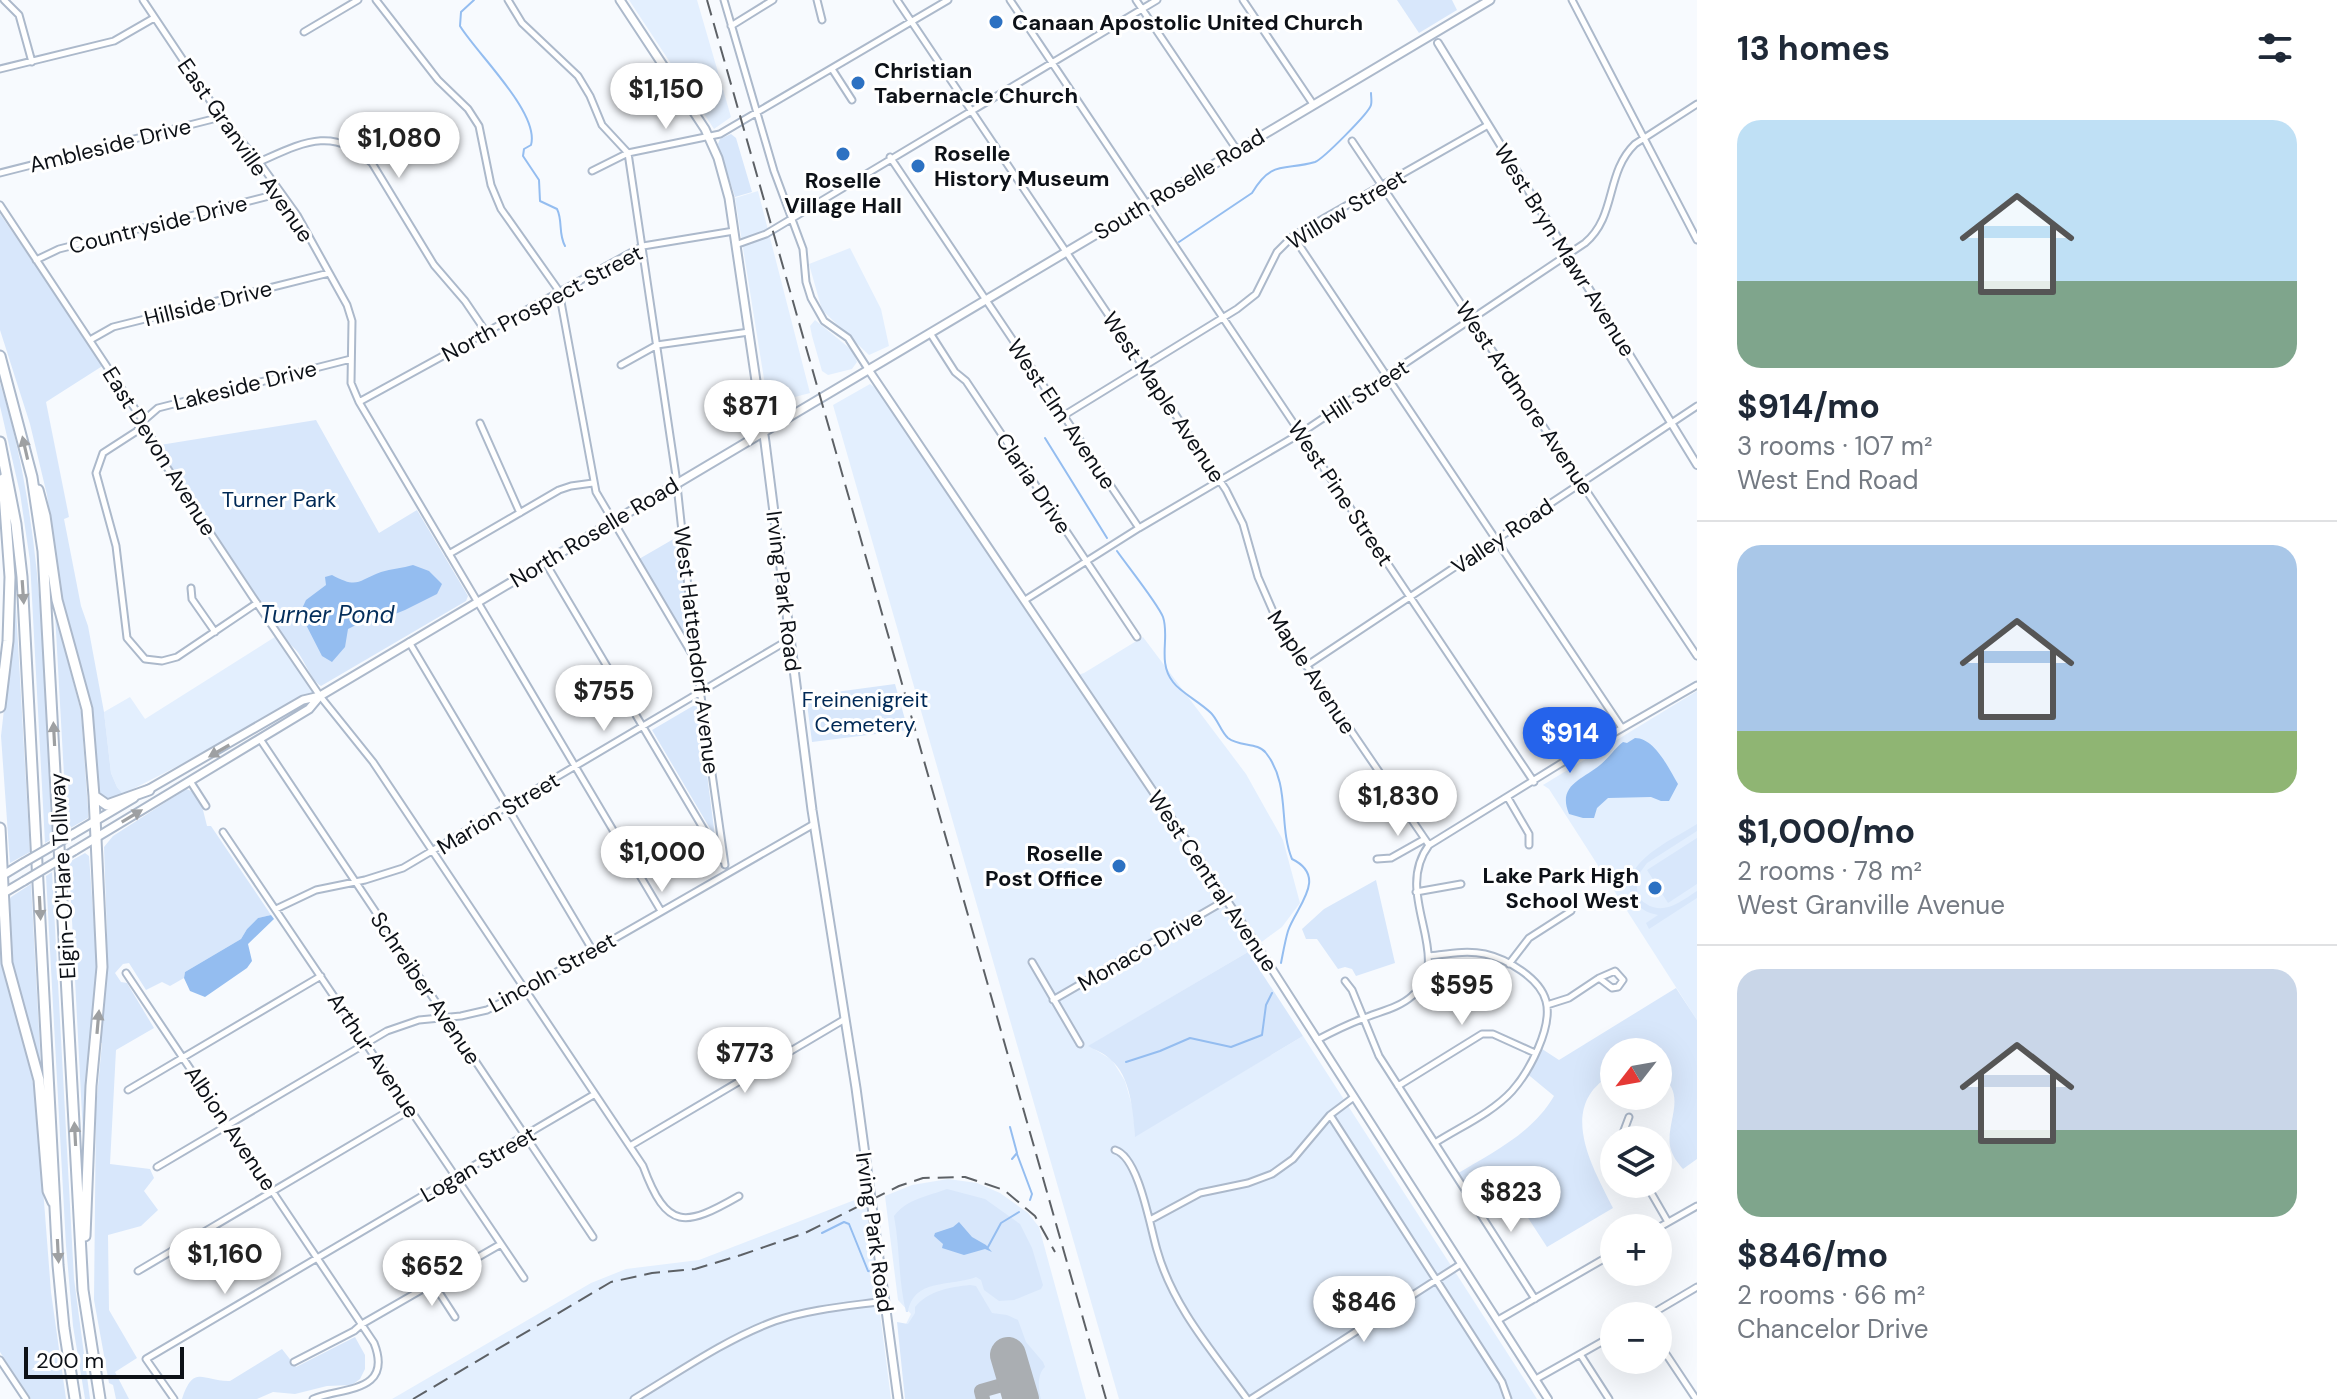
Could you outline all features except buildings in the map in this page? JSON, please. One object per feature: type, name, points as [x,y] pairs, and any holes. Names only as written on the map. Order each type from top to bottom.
[{"type":"highway","name":"Elgin-O'Hare Tollway","points":[[0,356],[32,477],[47,604],[82,1268],[87,1323],[100,1399]]},
{"type":"highway","name":"Elgin-O'Hare Tollway","points":[[0,442],[22,577],[55,1208],[64,1328],[75,1399]]},
{"type":"highway","points":[[0,707],[10,592],[4,460]]},
{"type":"highway","points":[[32,477],[41,496],[57,600],[87,709],[94,796],[102,967],[91,1086],[82,1268]]},
{"type":"highway","points":[[94,796],[107,805],[149,790]]},
{"type":"highway","points":[[0,828],[3,918],[11,980],[39,1080],[48,1191],[55,1208]]},
{"type":"main road","name":"Irving Park Road","points":[[620,0],[709,138],[725,180],[738,244],[814,823],[898,1399]]},
{"type":"main road","name":"South Roselle Road","points":[[868,369],[1490,0]]},
{"type":"main road","name":"North Roselle Road","points":[[1,876],[303,700],[320,696],[868,369]]},
{"type":"main road","name":"North Roselle Road","points":[[2,894],[309,709],[320,696]]},
{"type":"street","points":[[4,0],[19,15],[32,62]]},
{"type":"street","name":"East Granville Avenue","points":[[143,0],[221,117],[259,162],[297,215],[351,313],[351,383],[359,402],[661,911]]},
{"type":"street","points":[[304,32],[358,0]]},
{"type":"street","points":[[376,0],[438,80],[476,119],[482,133],[491,185],[501,209],[559,291],[593,483],[696,661]]},
{"type":"street","points":[[508,0],[522,23],[578,76],[602,125],[628,153]]},
{"type":"street","points":[[724,0],[774,171],[803,249],[806,282],[824,321],[848,338],[868,369]]},
{"type":"street","points":[[731,26],[773,0]]},
{"type":"street","points":[[817,0],[822,20]]},
{"type":"street","points":[[897,0],[1067,251]]},
{"type":"street","points":[[592,171],[628,153],[709,138],[758,114],[948,0]]},
{"type":"street","name":"West Pine Street","points":[[1010,0],[1534,782]]},
{"type":"street","points":[[1136,0],[1237,150]]},
{"type":"street","points":[[738,244],[772,230],[1157,0]]},
{"type":"street","points":[[1243,0],[1313,104]]},
{"type":"street","points":[[1572,0],[1697,240]]},
{"type":"street","points":[[0,69],[114,41],[154,18]]},
{"type":"street","name":"West Bryn Mawr Avenue","points":[[1433,34],[1697,465]]},
{"type":"street","points":[[832,69],[852,100]]},
{"type":"street","name":"Hill Street","points":[[1025,600],[1139,528],[1301,433],[1590,239],[1609,207],[1612,181],[1618,165],[1631,147],[1697,104]]},
{"type":"street","name":"Ambleside Drive","points":[[0,173],[221,117]]},
{"type":"street","points":[[1637,123],[1651,133]]},
{"type":"street","name":"Willow Street","points":[[1063,416],[1144,368],[1256,294],[1277,252],[1293,236],[1488,125]]},
{"type":"street","points":[[259,162],[298,145],[321,140],[336,141],[362,153],[372,163],[434,265],[465,301],[486,332]]},
{"type":"street","name":"West Ardmore Avenue","points":[[1352,141],[1697,656]]},
{"type":"street","name":"West Hattendorf Avenue","points":[[628,153],[677,483],[696,661],[725,865]]},
{"type":"street","name":"West Elm Avenue","points":[[890,157],[1139,528]]},
{"type":"street","name":"Countryside Drive","points":[[36,260],[59,249],[281,193]]},
{"type":"street","name":"East Devon Avenue","points":[[0,205],[143,421],[164,463],[320,696],[373,762],[630,1146],[659,1200],[673,1215],[684,1218],[700,1217],[739,1196]]},
{"type":"street","name":"North Prospect Street","points":[[359,402],[643,246],[735,231]]},
{"type":"street","points":[[1293,236],[1622,728]]},
{"type":"street","name":"West Maple Avenue","points":[[1067,251],[1220,481],[1238,513],[1250,548]]},
{"type":"street","name":"Hillside Drive","points":[[90,340],[113,327],[329,273]]},
{"type":"street","points":[[621,365],[657,345],[749,332]]},
{"type":"street","name":"Claria Drive","points":[[929,333],[955,372],[966,381],[1137,637]]},
{"type":"street","name":"Lakeside Drive","points":[[257,603],[177,657],[162,661],[145,659],[127,638],[116,546],[96,473],[103,453],[137,431],[151,413],[166,405],[351,359]]},
{"type":"street","name":"West Central Avenue","points":[[868,369],[1226,900],[1548,1399]]},
{"type":"street","name":"Valley Road","points":[[1306,666],[1697,406]]},
{"type":"street","points":[[480,423],[520,513]]},
{"type":"street","points":[[449,554],[564,488],[593,483]]},
{"type":"street","name":"Maple Avenue","points":[[1250,548],[1267,603],[1423,840]]},
{"type":"street","points":[[545,562],[729,872]]},
{"type":"street","points":[[191,588],[192,599],[215,632]]},
{"type":"street","name":"Marion Street","points":[[276,909],[316,890],[395,872],[790,639]]},
{"type":"street","points":[[409,642],[593,951]]},
{"type":"street","points":[[1317,1040],[1400,1004],[1416,993],[1426,977],[1429,956],[1416,892],[1416,871],[1429,845],[1697,685]]},
{"type":"street","name":"Schreiber Avenue","points":[[260,739],[593,1237]]},
{"type":"street","points":[[190,781],[206,806]]},
{"type":"street","points":[[1508,798],[1529,834],[1529,845]]},
{"type":"street","name":"Lincoln Street","points":[[157,1167],[387,1031],[419,1020],[487,1010],[814,823]]},
{"type":"street","name":"Arthur Avenue","points":[[223,832],[524,1278]]},
{"type":"street","points":[[1377,859],[1391,858],[1423,840],[1429,845]]},
{"type":"street","points":[[1416,892],[1461,884]]},
{"type":"street","name":"Monaco Drive","points":[[1053,1000],[1226,900]]},
{"type":"street","points":[[1509,964],[1529,938],[1571,911]]},
{"type":"street","points":[[1429,956],[1484,954],[1509,964],[1535,983],[1547,1005],[1543,1040],[1509,1094],[1435,1143]]},
{"type":"street","name":"Monaco Drive","points":[[1032,962],[1080,1044]]},
{"type":"street","name":"Albion Avenue","points":[[126,973],[376,1348],[377,1367],[369,1381],[355,1390],[313,1399]]},
{"type":"street","points":[[128,1090],[321,976]]},
{"type":"street","points":[[1547,1005],[1569,998],[1599,978]]},
{"type":"street","points":[[1345,981],[1352,990],[1379,1056],[1535,1299]]},
{"type":"street","points":[[630,1146],[845,1019]]},
{"type":"street","points":[[1398,1086],[1482,1034],[1493,1034],[1535,1053]]},
{"type":"street","name":"Logan Street","points":[[174,1399],[146,1359],[595,1094]]},
{"type":"street","points":[[1150,1220],[1200,1193],[1248,1183],[1272,1174],[1293,1159],[1330,1115],[1354,1097]]},
{"type":"street","points":[[138,1271],[410,1110]]},
{"type":"street","points":[[1330,1115],[1502,1382],[1508,1399]]},
{"type":"street","points":[[1626,1126],[1629,1117]]},
{"type":"street","points":[[1115,1150],[1127,1157],[1171,1288],[1189,1318],[1249,1399],[1461,1264]]},
{"type":"street","points":[[1672,1220],[1697,1206]]},
{"type":"street","points":[[294,1362],[354,1331],[501,1244]]},
{"type":"street","points":[[1498,1320],[1600,1261]]},
{"type":"street","points":[[433,1283],[455,1317]]},
{"type":"street","points":[[1672,1302],[1697,1287]]},
{"type":"street","points":[[634,1399],[747,1333],[778,1320],[885,1301]]},
{"type":"street","points":[[1536,1379],[1600,1343]]},
{"type":"street","points":[[1580,1354],[1609,1399]]},
{"type":"street","points":[[0,1360],[26,1399]]},
{"type":"street","points":[[1672,1363],[1696,1399]]},
{"type":"shaded area","points":[[629,0],[697,0],[731,117],[714,129]]},
{"type":"shaded area","points":[[758,191],[810,393],[768,404],[735,198]]},
{"type":"shaded area","points":[[850,248],[881,309],[889,346],[869,355],[822,310],[809,264]]},
{"type":"shaded area","points":[[815,320],[853,351],[857,362],[852,369],[828,375],[822,371],[810,326]]},
{"type":"shaded area","points":[[870,384],[881,392],[1071,677],[1084,673],[1143,637],[1246,774],[1283,840],[1300,903],[1282,927],[1248,952],[1089,1046],[1112,1060],[1125,1081],[1133,1109],[1135,1136],[1303,1036],[1537,1399],[1119,1399],[833,405]]},
{"type":"shaded area","points":[[278,635],[317,695],[123,794],[111,773],[104,712],[130,697],[145,719]]},
{"type":"shaded area","name":"Lake Park High School West","points":[[1697,691],[1697,1020],[1549,789],[1543,785]]},
{"type":"shaded area","points":[[948,1179],[977,1183],[1000,1193],[1028,1213],[1039,1227],[1086,1399],[911,1399],[903,1330],[911,1314],[898,1300],[885,1196],[912,1185]]},
{"type":"shaded area","points":[[865,1196],[891,1399],[392,1399],[591,1283],[626,1269],[699,1260]]},
{"type":"green space","points":[[1397,0],[1452,0],[1457,10],[1419,33]]},
{"type":"green space","points":[[731,134],[736,138],[752,192],[735,197],[718,144],[720,139]]},
{"type":"green space","points":[[0,214],[104,365],[46,402],[69,517],[64,519],[104,712],[111,773],[123,794],[107,800],[99,793],[92,711],[61,599],[47,495],[30,424],[0,330]]},
{"type":"green space","points":[[0,383],[15,438],[35,551],[52,839],[45,843],[30,561],[20,493],[0,406]]},
{"type":"green space","name":"Turner Park","points":[[316,420],[379,533],[417,510],[468,596],[466,601],[321,686],[288,643],[175,474],[160,445]]},
{"type":"green space","points":[[677,537],[689,624],[685,631],[680,629],[639,559]]},
{"type":"green space","points":[[14,574],[30,852],[10,863],[1,736],[13,629]]},
{"type":"green space","points":[[55,613],[81,712],[88,809],[88,818],[67,830]]},
{"type":"green space","name":"Freinenigreit Cemetery","points":[[895,684],[908,730],[812,742],[806,696]]},
{"type":"green space","points":[[698,703],[715,837],[652,730]]},
{"type":"green space","points":[[186,789],[194,792],[207,826],[211,826],[271,915],[258,918],[241,939],[185,972],[184,978],[170,986],[162,982],[146,990],[129,963],[123,964],[115,973],[121,982],[127,983],[154,1028],[116,1050],[110,1164],[150,1169],[154,1178],[144,1191],[158,1210],[141,1226],[108,1235],[109,1310],[137,1358],[115,1372],[129,1399],[116,1399],[113,1385],[109,1383],[94,1300],[96,1108],[107,934],[104,847],[113,836]]},
{"type":"green space","points":[[1697,824],[1697,831],[1647,863],[1636,878],[1638,897],[1653,907],[1668,907],[1697,891],[1697,898],[1649,929],[1646,923],[1658,915],[1643,910],[1635,902],[1630,886],[1632,874],[1650,854]]},
{"type":"green space","points":[[1697,838],[1697,884],[1668,903],[1647,870]]},
{"type":"green space","points":[[85,853],[89,856],[98,980],[86,1092],[84,1154],[69,862]]},
{"type":"green space","points":[[52,872],[74,1279],[90,1399],[85,1399],[73,1326],[66,1246],[46,876]]},
{"type":"green space","points":[[1376,880],[1395,963],[1356,976],[1352,969],[1338,969],[1317,939],[1306,939],[1302,929],[1324,909]]},
{"type":"green space","points":[[31,884],[41,1068],[13,969],[9,901]]},
{"type":"green space","points":[[0,935],[6,980],[36,1098],[51,1292],[66,1399],[31,1399],[0,1352]]},
{"type":"green space","points":[[1248,952],[1303,1036],[1135,1137],[1130,1095],[1122,1075],[1108,1057],[1088,1046]]},
{"type":"green space","points":[[1676,988],[1697,1020],[1697,1159],[1683,1169],[1672,1153],[1672,1038],[1600,1038],[1600,1083],[1586,1101],[1582,1118],[1588,1154],[1600,1181],[1600,1198],[1608,1198],[1613,1208],[1547,1247],[1506,1184],[1474,1204],[1455,1175],[1522,1132],[1554,1096],[1525,1072],[1539,1047],[1559,1060]]},
{"type":"green space","points":[[947,1189],[985,1199],[1020,1224],[1032,1248],[1043,1285],[1041,1289],[1014,1300],[999,1301],[984,1290],[981,1280],[976,1277],[925,1289],[917,1294],[906,1312],[894,1216],[911,1202]]},
{"type":"green space","points":[[976,1286],[992,1313],[1018,1320],[1026,1342],[1045,1367],[1039,1382],[1041,1399],[1034,1399],[1019,1350],[997,1357],[1003,1380],[976,1388],[979,1399],[905,1399],[897,1322],[908,1324],[915,1307],[933,1294]]},
{"type":"green space","points":[[355,1337],[365,1355],[365,1369],[360,1379],[352,1385],[327,1386],[295,1394],[273,1392],[257,1399],[182,1399],[195,1378],[230,1381],[282,1349],[296,1367]]},
{"type":"water","name":"Turner Pond","points":[[413,565],[429,571],[442,584],[437,594],[390,616],[368,619],[348,629],[345,647],[332,662],[322,656],[300,613],[306,600],[326,585],[325,577],[332,575],[353,583],[381,572]]},
{"type":"water","points":[[1642,739],[1655,749],[1678,784],[1669,801],[1651,797],[1608,798],[1597,808],[1594,818],[1569,814],[1566,796],[1573,784],[1603,762],[1623,742]]},
{"type":"water","points":[[271,915],[274,919],[248,944],[252,961],[247,968],[205,997],[190,991],[184,978],[185,972],[241,939],[258,918]]},
{"type":"water","points":[[959,1222],[992,1252],[985,1249],[964,1255],[942,1248],[943,1244],[934,1236],[935,1233]]},
{"type":"waterway","points":[[474,0],[461,12],[460,26],[526,117],[531,145],[524,149],[523,156],[539,180],[540,201],[557,209],[565,246]]},
{"type":"waterway","points":[[1179,242],[1252,193],[1266,175],[1280,168],[1320,159],[1368,110],[1371,93]]},
{"type":"waterway","points":[[1045,438],[1107,538]]},
{"type":"waterway","points":[[1117,551],[1163,617],[1166,666],[1173,682],[1211,713],[1228,738],[1263,750],[1274,765],[1282,792],[1288,846],[1292,859],[1303,866],[1308,874],[1309,883],[1288,931],[1281,963]]},
{"type":"waterway","points":[[1126,1062],[1190,1038],[1231,1047],[1262,1035],[1266,1005],[1272,993]]},
{"type":"waterway","points":[[1010,1127],[1017,1153],[1012,1159]]},
{"type":"waterway","points":[[1017,1154],[1032,1194],[1030,1200]]},
{"type":"waterway","points":[[988,1247],[1001,1223],[1019,1212]]},
{"type":"waterway","points":[[822,1233],[844,1222],[849,1224],[868,1271],[873,1272]]},
{"type":"taxiway","points":[[983,1399],[981,1391],[1016,1381]]},
{"type":"runway","points":[[1008,1355],[1021,1399]]},
{"type":"railway","points":[[707,0],[1106,1399]]},
{"type":"railway","points":[[413,1399],[611,1282],[652,1273],[695,1269],[741,1255],[805,1233],[899,1186],[923,1178],[965,1177],[1004,1190],[1035,1216],[1055,1252]]},
{"type":"place","name":"Canaan Apostolic United Church","points":[[996,22]]},
{"type":"place","name":"Christian Tabernacle Church","points":[[858,83]]},
{"type":"place","name":"Roselle Village Hall","points":[[843,154]]},
{"type":"place","name":"Roselle History Museum","points":[[918,166]]},
{"type":"place","name":"Roselle Post Office","points":[[1119,866]]},
{"type":"place","name":"Lake Park High School West","points":[[1655,888]]}]
